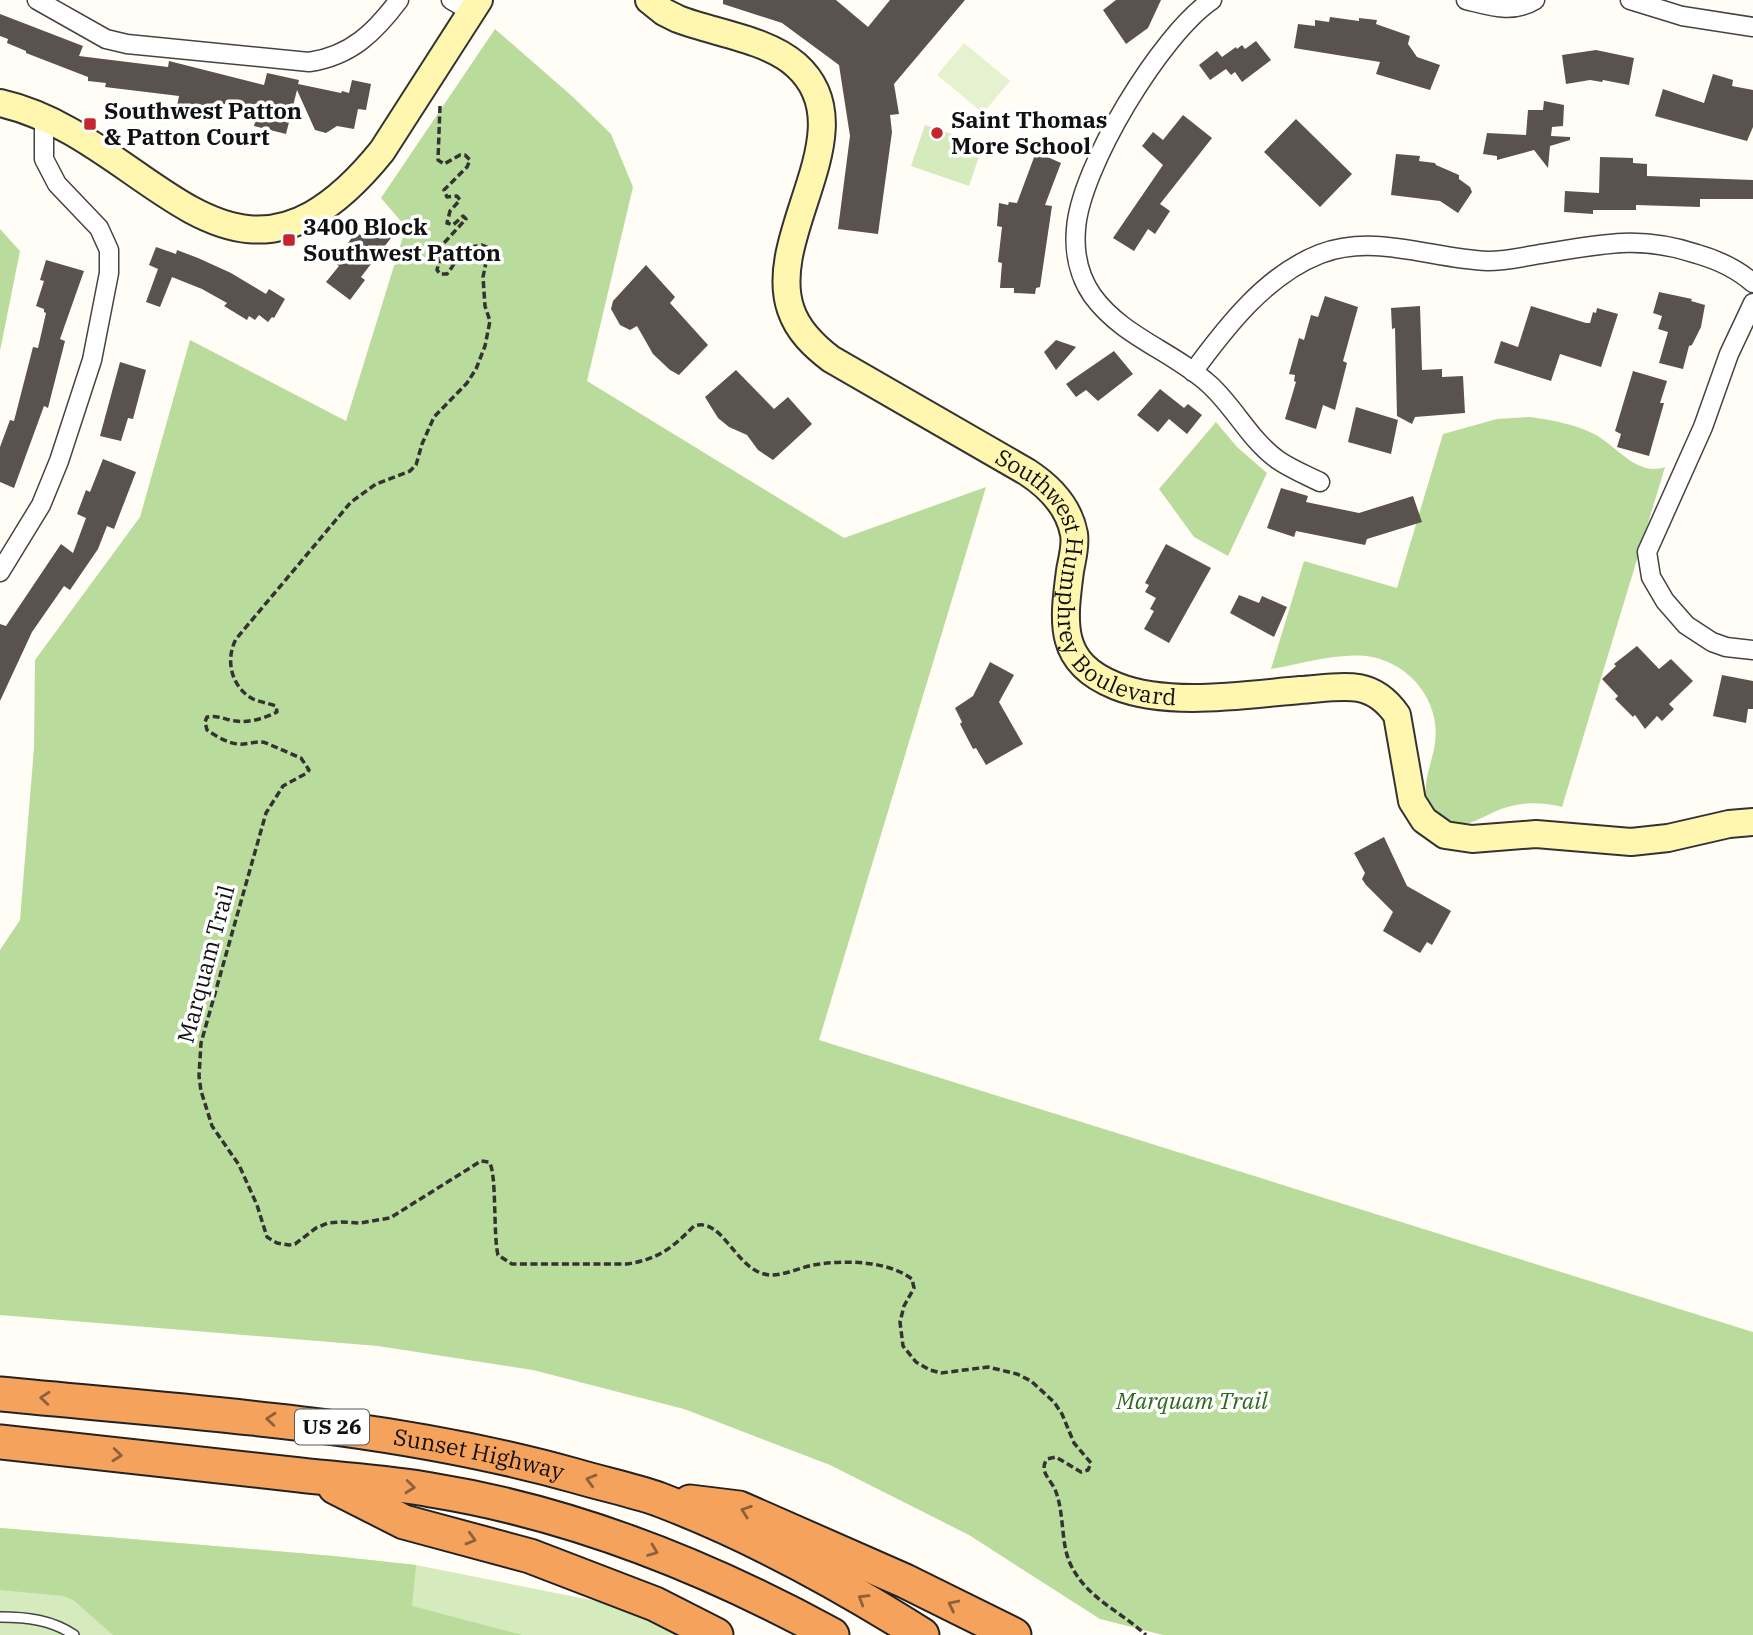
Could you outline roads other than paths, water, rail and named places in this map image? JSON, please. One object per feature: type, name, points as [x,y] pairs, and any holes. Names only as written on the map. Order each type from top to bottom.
[{"type":"highway","name":"Sunset Highway","points":[[0,1394],[293,1421],[406,1437],[528,1463],[656,1499],[774,1550],[922,1635]]},
{"type":"highway","name":"Sunset Highway","points":[[0,1441],[430,1489],[510,1506],[586,1527],[689,1564],[727,1580],[832,1635]]},
{"type":"highway","points":[[318,1478],[404,1522],[530,1556],[655,1604],[716,1635]]},
{"type":"highway","points":[[656,1499],[739,1507],[905,1581],[1014,1635]]},
{"type":"main road","name":"Southwest Humphrey Boulevard","points":[[649,0],[678,19],[768,48],[796,65],[806,76],[820,104],[822,130],[788,261],[787,286],[792,313],[807,337],[831,359],[1027,472],[1053,493],[1068,515],[1074,534],[1065,610],[1069,644],[1081,664],[1097,677],[1115,686],[1154,697],[1256,694],[1339,687],[1368,690],[1390,705],[1397,715],[1412,801],[1424,820],[1445,835],[1472,838],[1536,834],[1631,842],[1753,822]]},
{"type":"main road","points":[[0,103],[66,129],[208,219],[241,229],[292,224],[337,200],[383,151],[467,4]]},
{"type":"street","points":[[37,0],[106,39],[309,62],[335,56],[359,44],[379,26],[399,0]]},
{"type":"street","points":[[1212,0],[1178,32],[1125,106],[1094,168],[1079,210],[1076,228],[1078,263],[1082,276],[1102,307],[1130,332],[1210,386],[1269,452],[1296,471],[1320,482]]},
{"type":"street","points":[[1466,0],[1513,9],[1535,0]]},
{"type":"street","points":[[1630,0],[1682,16],[1753,27]]},
{"type":"street","points":[[0,572],[41,505],[59,461],[92,359],[109,274],[109,250],[99,228],[57,184],[44,159],[44,119]]},
{"type":"street","points":[[1193,372],[1224,330],[1276,280],[1320,254],[1345,247],[1371,245],[1497,261],[1618,242],[1644,241],[1673,246],[1722,262],[1753,283]]},
{"type":"street","points":[[1753,303],[1729,354],[1703,427],[1647,552],[1651,577],[1665,601],[1686,625],[1712,642],[1726,647],[1753,650]]},
{"type":"lane","points":[[0,1617],[41,1620],[74,1635]]},
{"type":"place","name":"Southwest Patton & Patton Court","points":[[90,124]]},
{"type":"place","name":"Saint Thomas More School","points":[[937,133]]},
{"type":"place","name":"3400 Block Southwest Patton","points":[[289,240]]},
{"type":"park label","name":"Marquam Trail","points":[[1192,1401]]}]
